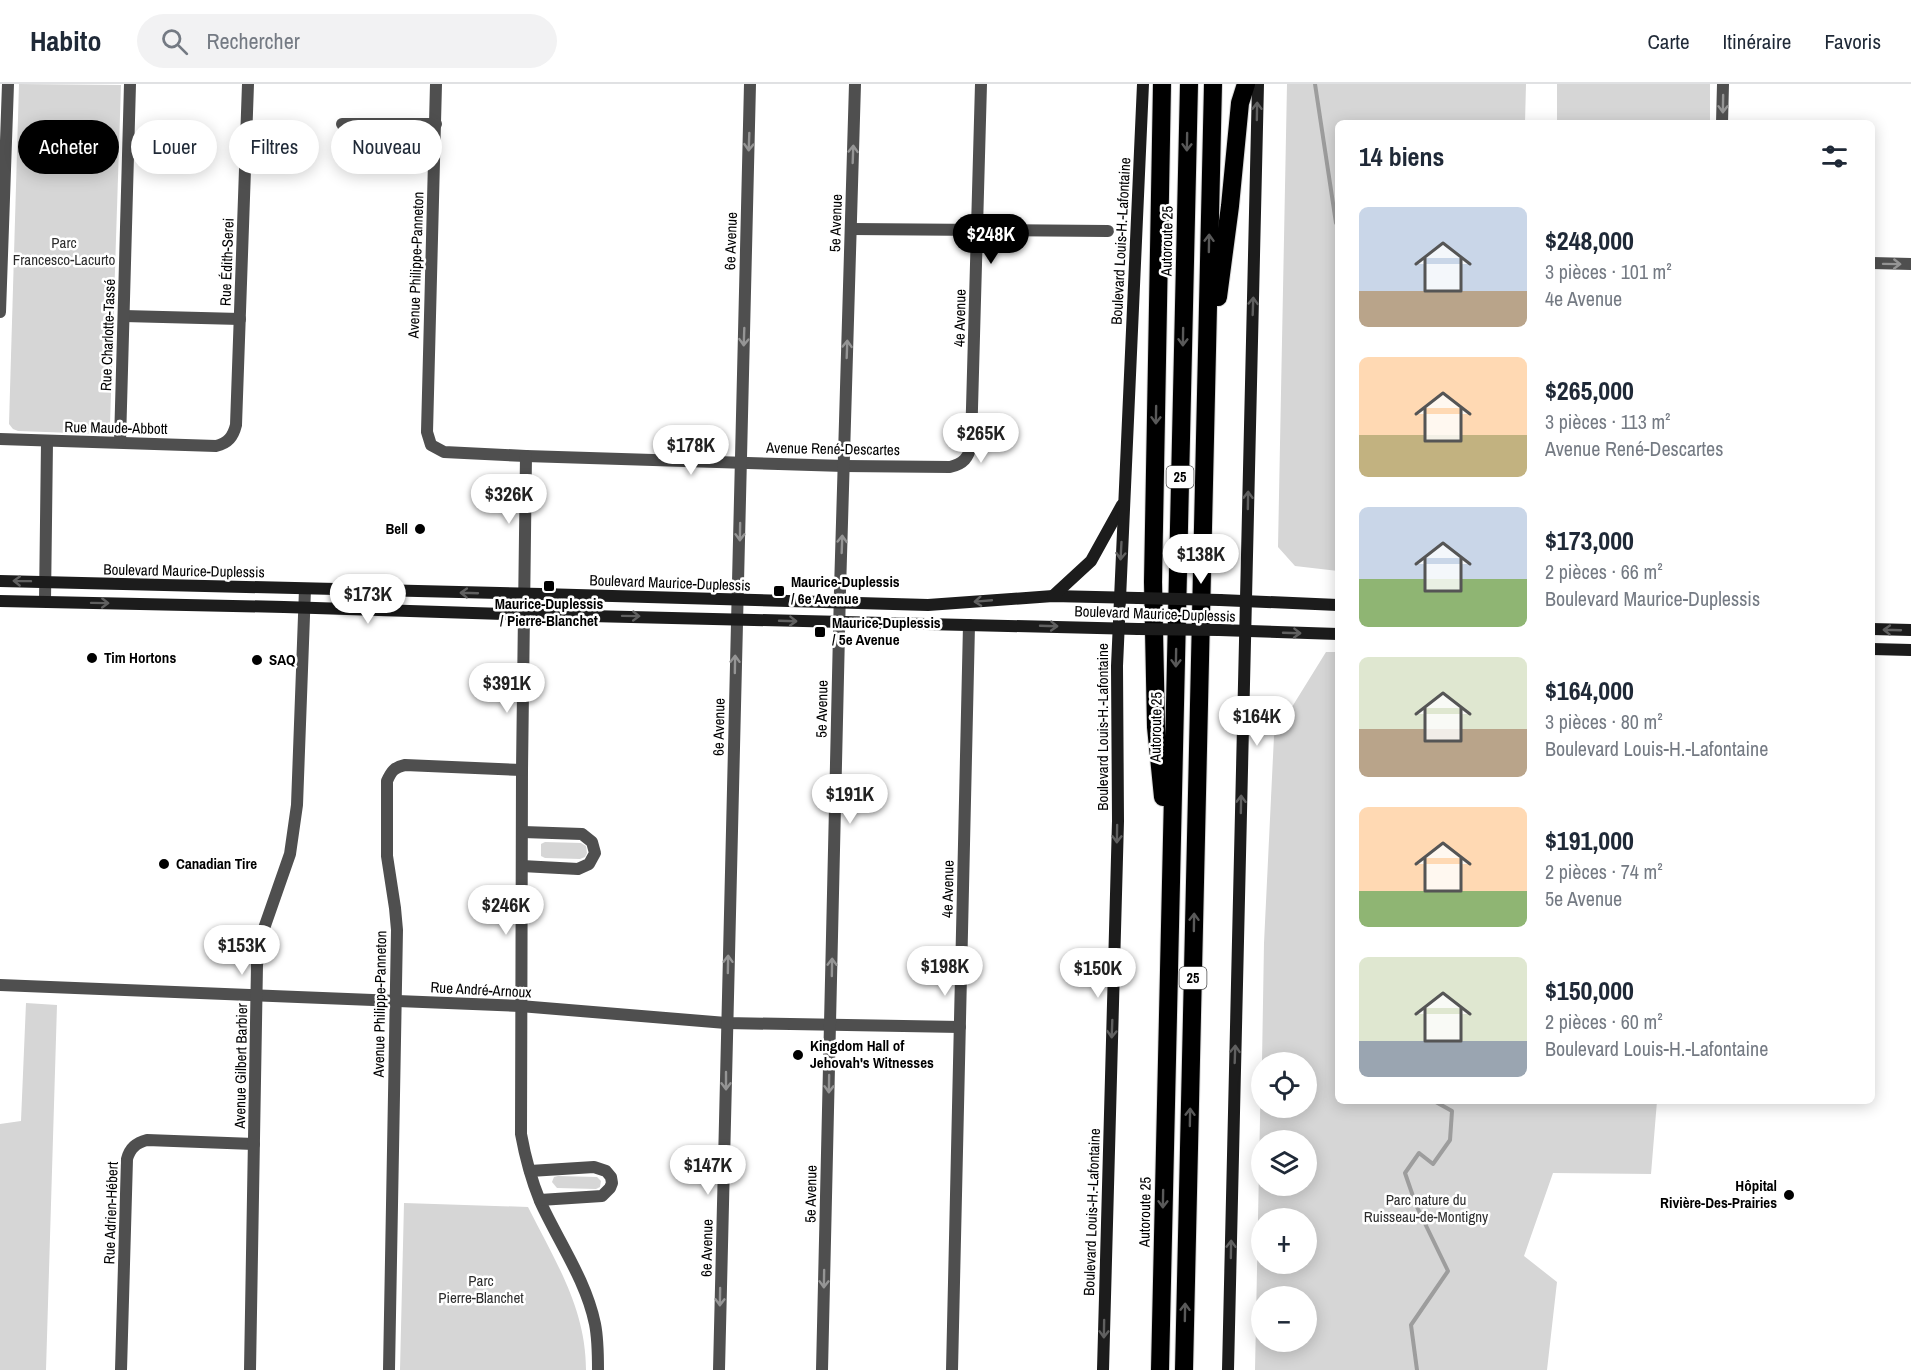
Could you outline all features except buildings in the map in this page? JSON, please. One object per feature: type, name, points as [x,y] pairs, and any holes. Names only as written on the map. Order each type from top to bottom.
[{"type":"highway","points":[[1162,84],[1154,506],[1154,635],[1156,727],[1171,871]]},
{"type":"highway","name":"Autoroute 25","points":[[1160,1370],[1189,84]]},
{"type":"highway","name":"25","points":[[1184,1370],[1213,84]]},
{"type":"highway","points":[[1206,385],[1230,206],[1240,103],[1246,84]]},
{"type":"street","points":[[0,312],[8,84]]},
{"type":"street","name":"Rue Charlotte-Tassé","points":[[120,442],[130,84]]},
{"type":"street","name":"Rue Édith-Serei","points":[[230,439],[236,425],[248,84]]},
{"type":"street","name":"Avenue Philippe-Panneton","points":[[436,84],[436,120]]},
{"type":"street","name":"6e Avenue","points":[[718,1370],[750,84]]},
{"type":"street","name":"5e Avenue","points":[[822,1370],[855,84]]},
{"type":"street","name":"4e Avenue","points":[[972,444],[981,84]]},
{"type":"street","name":"Boulevard Louis-H.-Lafontaine","points":[[1103,1370],[1118,821],[1118,628],[1143,84]]},
{"type":"street","points":[[1228,1370],[1258,84]]},
{"type":"street","points":[[1722,120],[1723,84]]},
{"type":"street","name":"Avenue Philippe-Panneton","points":[[431,445],[426,432],[434,174]]},
{"type":"street","points":[[851,229],[1108,231]]},
{"type":"street","points":[[1875,263],[1911,264]]},
{"type":"street","points":[[124,316],[240,319]]},
{"type":"street","name":"Rue Maude-Abbott","points":[[0,439],[216,446],[225,444],[230,439]]},
{"type":"street","points":[[45,601],[47,442]]},
{"type":"street","name":"Avenue René-Descartes","points":[[431,445],[444,452],[526,456],[950,467],[959,465],[965,460],[972,444]]},
{"type":"street","points":[[526,456],[523,594],[521,1134],[540,1200],[583,1287],[591,1311],[597,1341],[597,1370]]},
{"type":"street","points":[[1053,596],[1091,561],[1123,503]]},
{"type":"street","name":"Boulevard Maurice-Duplessis","points":[[0,581],[928,605],[1053,596],[1335,605]]},
{"type":"street","name":"Avenue Gilbert Barbier","points":[[250,1370],[257,964],[261,937],[290,854],[297,805],[304,589]]},
{"type":"street","name":"Boulevard Maurice-Duplessis","points":[[0,601],[1335,634]]},
{"type":"street","name":"4e Avenue","points":[[952,1370],[969,624]]},
{"type":"street","points":[[1875,629],[1911,630]]},
{"type":"street","points":[[1875,650],[1911,650]]},
{"type":"street","name":"Avenue Philippe-Panneton","points":[[389,1370],[397,930],[387,856],[387,781],[397,766],[405,765],[522,770]]},
{"type":"street","points":[[522,866],[578,868],[589,864],[595,853],[592,842],[582,834],[523,832]]},
{"type":"street","name":"Rue André-Arnoux","points":[[0,985],[520,1006],[726,1023],[960,1027]]},
{"type":"street","name":"Rue Adrien-Hébert","points":[[121,1370],[129,1152],[133,1146],[147,1140],[254,1144]]},
{"type":"street","points":[[530,1171],[594,1167],[606,1171],[611,1177],[610,1188],[602,1196],[540,1200]]},
{"type":"green space","name":"Parc Francesco-Lacurto","points":[[19,84],[121,85],[119,147],[119,120],[18,120],[18,174],[118,174],[110,424],[101,434],[18,431],[9,424]]},
{"type":"green space","points":[[1287,84],[1526,84],[1525,120],[1335,120],[1335,571],[1295,566],[1278,547]]},
{"type":"green space","points":[[1557,84],[1710,84],[1710,120],[1557,120]]},
{"type":"green space","name":"Parc nature du Ruisseau-de-Montigny","points":[[1326,652],[1335,652],[1335,1104],[1657,1104],[1651,1174],[1553,1173],[1524,1256],[1557,1282],[1547,1370],[1255,1370],[1255,1352],[1317,1352],[1317,1286],[1257,1286],[1257,1274],[1317,1274],[1317,1208],[1258,1208],[1258,1196],[1317,1196],[1317,1130],[1260,1130],[1260,1118],[1317,1118],[1317,1052],[1262,1052],[1264,943],[1274,736]]},
{"type":"green space","points":[[545,842],[581,843],[586,846],[587,853],[580,859],[545,858],[541,856],[541,844]]},
{"type":"green space","points":[[26,1003],[57,1005],[46,1370],[0,1370],[0,1124],[21,1121]]},
{"type":"green space","points":[[554,1177],[597,1177],[601,1181],[600,1187],[596,1189],[557,1188],[552,1182]]},
{"type":"green space","name":"Parc Pierre-Blanchet","points":[[404,1203],[528,1207],[575,1305],[585,1347],[586,1370],[400,1370]]},
{"type":"waterway","points":[[1315,84],[1335,216]]},
{"type":"waterway","points":[[1417,1370],[1411,1325],[1448,1271],[1416,1205],[1405,1173],[1419,1153],[1433,1164],[1450,1140],[1452,1111],[1439,1104]]},
{"type":"place","name":"Bell","points":[[420,529]]},
{"type":"place","name":"Maurice-Duplessis / Pierre-Blanchet","points":[[549,586]]},
{"type":"place","name":"Maurice-Duplessis / 6e Avenue","points":[[779,591]]},
{"type":"place","name":"Maurice-Duplessis / 5e Avenue","points":[[820,632]]},
{"type":"place","name":"Tim Hortons","points":[[92,658]]},
{"type":"place","name":"SAQ","points":[[257,660]]},
{"type":"place","name":"Canadian Tire","points":[[164,864]]},
{"type":"place","name":"Kingdom Hall of Jehovah's Witnesses","points":[[798,1055]]},
{"type":"place","name":"Hôpital Rivière-Des-Prairies","points":[[1789,1195]]}]
